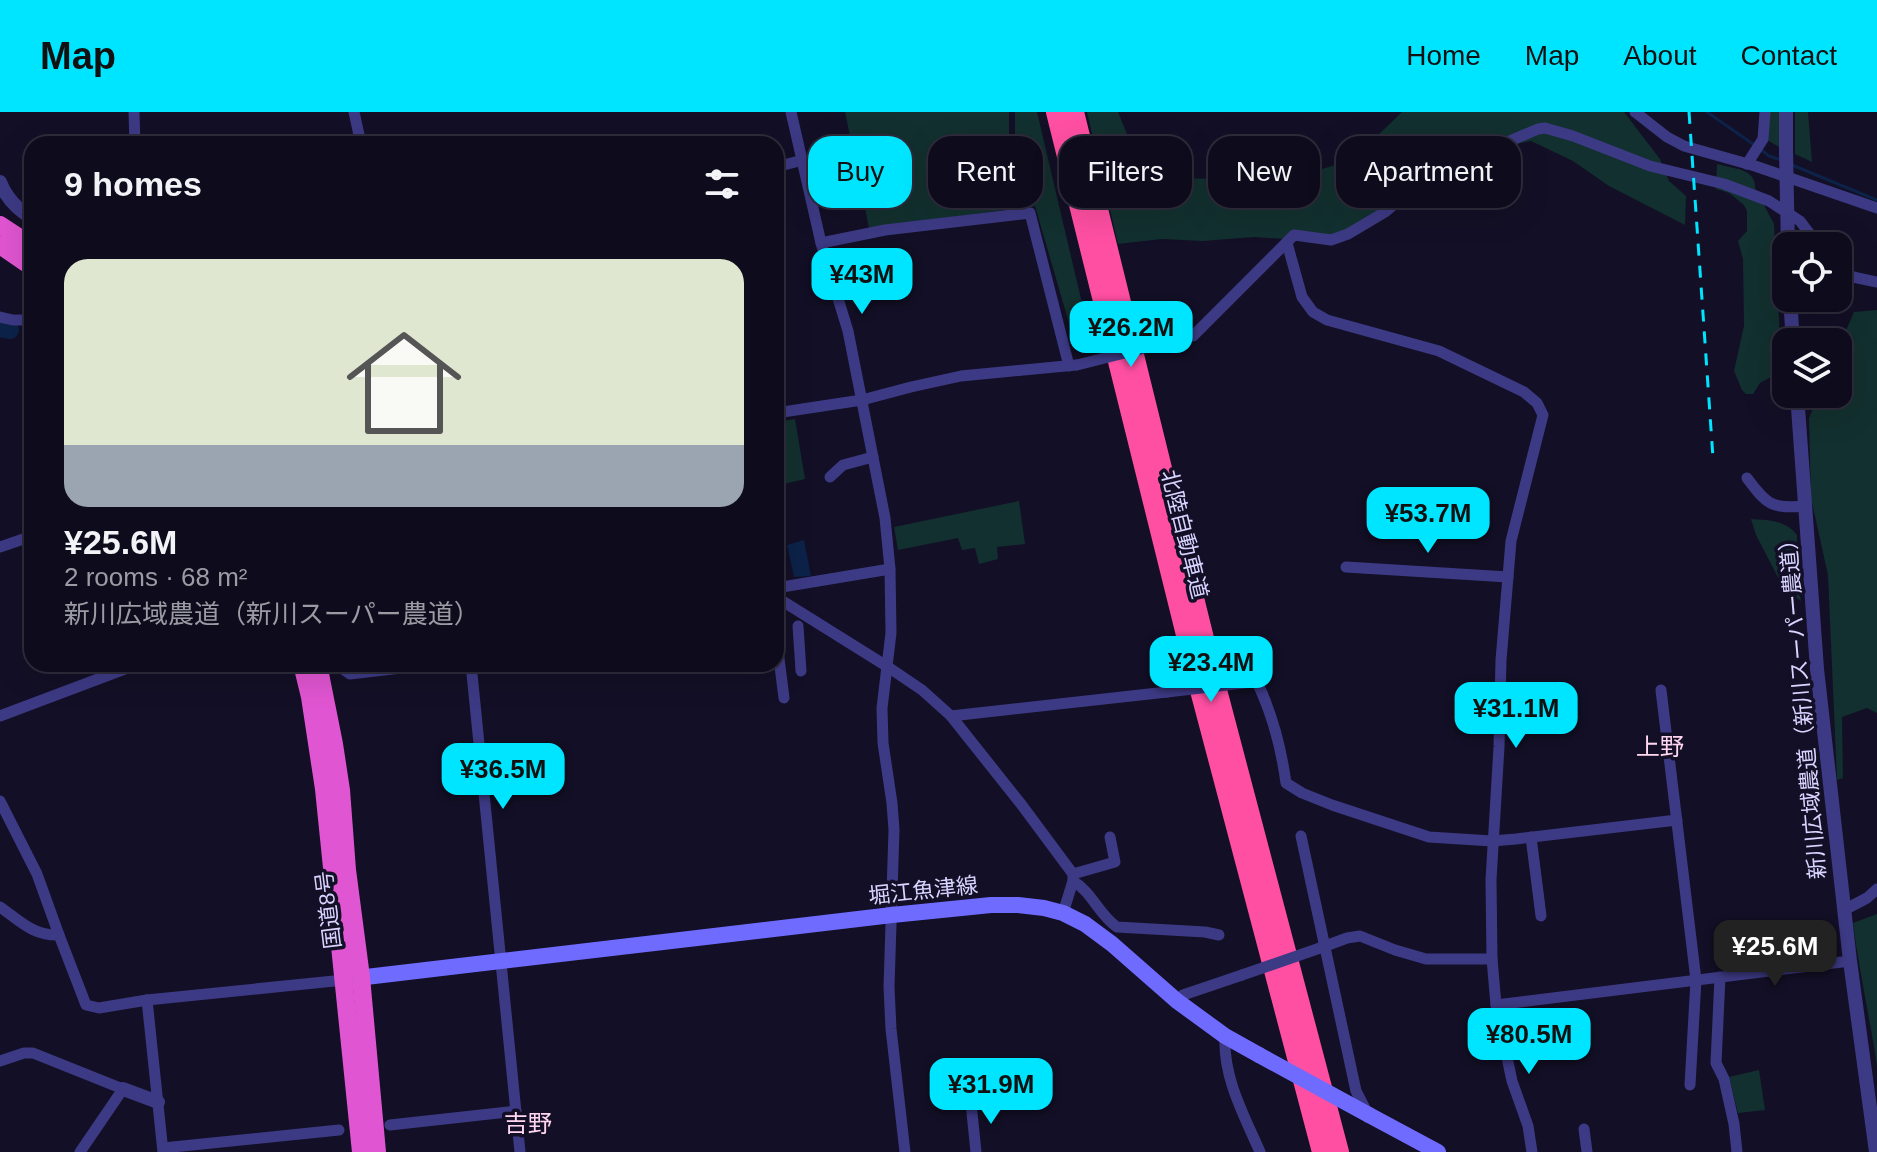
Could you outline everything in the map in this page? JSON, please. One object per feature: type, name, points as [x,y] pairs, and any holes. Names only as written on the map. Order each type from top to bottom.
[{"type":"highway","name":"北陸自動車道","points":[[1056,112],[1197,679],[1322,1152]]},
{"type":"highway","name":"北陸自動車道","points":[[1074,112],[1217,690],[1339,1152]]},
{"type":"highway","points":[[0,225],[24,241]]},
{"type":"highway","points":[[0,245],[24,262]]},
{"type":"highway","name":"国道8号","points":[[304,672],[377,1152]]},
{"type":"highway","name":"国道8号","points":[[320,672],[341,790],[361,1152]]},
{"type":"main road","name":"堀江魚津線","points":[[352,979],[892,915],[991,905],[1031,906],[1063,913],[1085,924],[1177,1001],[1225,1036],[1438,1152]]},
{"type":"street","points":[[134,112],[135,136]]},
{"type":"street","points":[[354,112],[359,136]]},
{"type":"street","points":[[791,112],[821,243],[848,331],[885,518],[891,633],[882,708],[883,743],[893,816],[889,987],[905,1152]]},
{"type":"street","points":[[1635,112],[1684,146],[1877,208]]},
{"type":"street","points":[[1747,164],[1763,139],[1765,112]]},
{"type":"street","points":[[1786,112],[1787,232]]},
{"type":"street","points":[[784,412],[862,400],[961,376],[1073,365],[1193,336],[1294,235],[1331,240],[1348,234],[1385,212],[1452,159],[1467,152],[1498,146],[1538,129],[1573,136],[1650,166],[1745,191],[1786,207],[1808,232]]},
{"type":"street","points":[[784,165],[803,160]]},
{"type":"street","points":[[0,182],[24,214]]},
{"type":"street","points":[[821,243],[885,230],[1030,213],[1073,365]]},
{"type":"street","points":[[1287,243],[1302,297],[1313,312],[1327,320],[1439,351],[1524,392],[1537,403],[1543,415],[1511,541],[1501,660],[1492,841],[1492,959],[1496,1005],[1512,1081],[1528,1126],[1532,1152]]},
{"type":"street","points":[[1852,276],[1877,282]]},
{"type":"street","points":[[0,317],[24,320]]},
{"type":"street","name":"新川広域農道（新川スーパー農道）","points":[[1798,408],[1817,669],[1850,961],[1876,1152]]},
{"type":"street","points":[[830,477],[843,465],[873,457]]},
{"type":"street","points":[[1747,478],[1770,504],[1786,508],[1805,506]]},
{"type":"street","points":[[0,547],[24,539]]},
{"type":"street","points":[[1346,567],[1508,577]]},
{"type":"street","points":[[784,587],[890,569]]},
{"type":"street","points":[[784,602],[922,690],[951,716],[1021,804],[1073,878],[1110,922],[1117,927],[1219,935]]},
{"type":"street","points":[[784,630],[798,626],[810,617]]},
{"type":"street","points":[[798,626],[801,671]]},
{"type":"street","points":[[0,716],[100,672]]},
{"type":"street","points":[[347,672],[367,672]]},
{"type":"street","points":[[472,672],[520,1152]]},
{"type":"street","points":[[781,672],[784,698]]},
{"type":"street","points":[[951,716],[1257,682],[1269,707],[1281,747],[1286,783],[1332,805],[1429,837],[1492,841],[1677,820]]},
{"type":"street","points":[[1661,690],[1696,980],[1690,1085]]},
{"type":"street","points":[[1,806],[37,874],[86,1005],[99,1008],[147,1000],[352,979]]},
{"type":"street","points":[[1301,836],[1322,947],[1356,1091],[1369,1115]]},
{"type":"street","points":[[1073,878],[1115,862],[1110,837]]},
{"type":"street","points":[[1531,837],[1541,916]]},
{"type":"street","points":[[1063,913],[1073,878]]},
{"type":"street","points":[[1844,910],[1877,889]]},
{"type":"street","points":[[0,907],[33,932],[46,936],[59,935]]},
{"type":"street","points":[[1177,1001],[1183,995],[1360,936],[1426,959],[1492,959]]},
{"type":"street","points":[[1496,1005],[1850,961]]},
{"type":"street","points":[[1720,977],[1716,1063],[1724,1079],[1737,1152]]},
{"type":"street","points":[[147,1000],[163,1150],[339,1130]]},
{"type":"street","points":[[1225,1036],[1231,1084],[1260,1152]]},
{"type":"street","points":[[0,1061],[33,1053],[158,1102]]},
{"type":"street","points":[[80,1152],[123,1089]]},
{"type":"street","points":[[971,1103],[976,1152]]},
{"type":"street","points":[[390,1125],[516,1111]]},
{"type":"street","points":[[1584,1129],[1587,1152]]},
{"type":"green space","points":[[845,112],[1009,112],[1010,136],[928,136],[928,208],[1020,208],[869,228],[865,208],[912,208],[912,136],[850,136]]},
{"type":"green space","points":[[1015,112],[1037,112],[1043,136],[1015,136]]},
{"type":"green space","points":[[1087,112],[1118,112],[1128,136],[1093,136]]},
{"type":"green space","points":[[1402,112],[1624,112],[1660,159],[1669,181],[1686,196],[1685,225],[1609,186],[1573,161],[1531,141],[1521,143],[1521,136],[1377,136]]},
{"type":"green space","points":[[1768,112],[1781,112],[1781,148],[1767,140]]},
{"type":"green space","points":[[1795,112],[1808,112],[1812,162],[1795,154]]},
{"type":"green space","points":[[1043,137],[1090,337],[1073,337],[1036,208],[1043,208]]},
{"type":"green space","points":[[1717,164],[1748,173],[1774,224],[1772,312],[1779,312],[1779,328],[1772,328],[1772,377],[1760,383],[1753,394],[1742,390],[1734,371],[1744,326],[1743,259],[1738,241],[1747,231],[1747,211],[1729,193],[1716,189]]},
{"type":"green space","points":[[1336,165],[1336,208],[1386,208],[1332,242],[1254,237],[1203,241],[1162,239],[1118,244],[1110,208],[1192,208],[1192,178],[1208,179],[1208,208],[1320,208],[1320,170]]},
{"type":"green space","points":[[1877,310],[1877,713],[1867,708],[1842,717],[1843,778],[1837,780],[1828,575],[1811,498],[1809,418],[1813,408],[1852,408],[1852,328],[1847,328],[1854,312]]},
{"type":"green space","points":[[795,419],[805,479],[784,484],[784,421]]},
{"type":"green space","points":[[1019,501],[1025,544],[997,547],[998,559],[979,564],[975,548],[962,550],[958,538],[898,550],[894,527]]},
{"type":"green space","points":[[1751,519],[1782,524],[1797,535],[1796,576],[1801,601],[1784,589]]},
{"type":"green space","points":[[1877,914],[1877,1066],[1853,923]]},
{"type":"green space","points":[[1759,1070],[1765,1110],[1738,1113],[1729,1077]]},
{"type":"water","points":[[804,540],[811,576],[794,577],[787,545]]},
{"type":"waterway","points":[[1707,112],[1753,144]]},
{"type":"waterway","points":[[1760,149],[1781,160]]},
{"type":"waterway","points":[[1792,165],[1877,200]]},
{"type":"waterway","points":[[0,328],[10,330]]},
{"type":"railway","points":[[1689,112],[1713,458]]},
{"type":"district","name":"上野","points":[[1660,747]]},
{"type":"district","name":"吉野","points":[[528,1124]]}]
